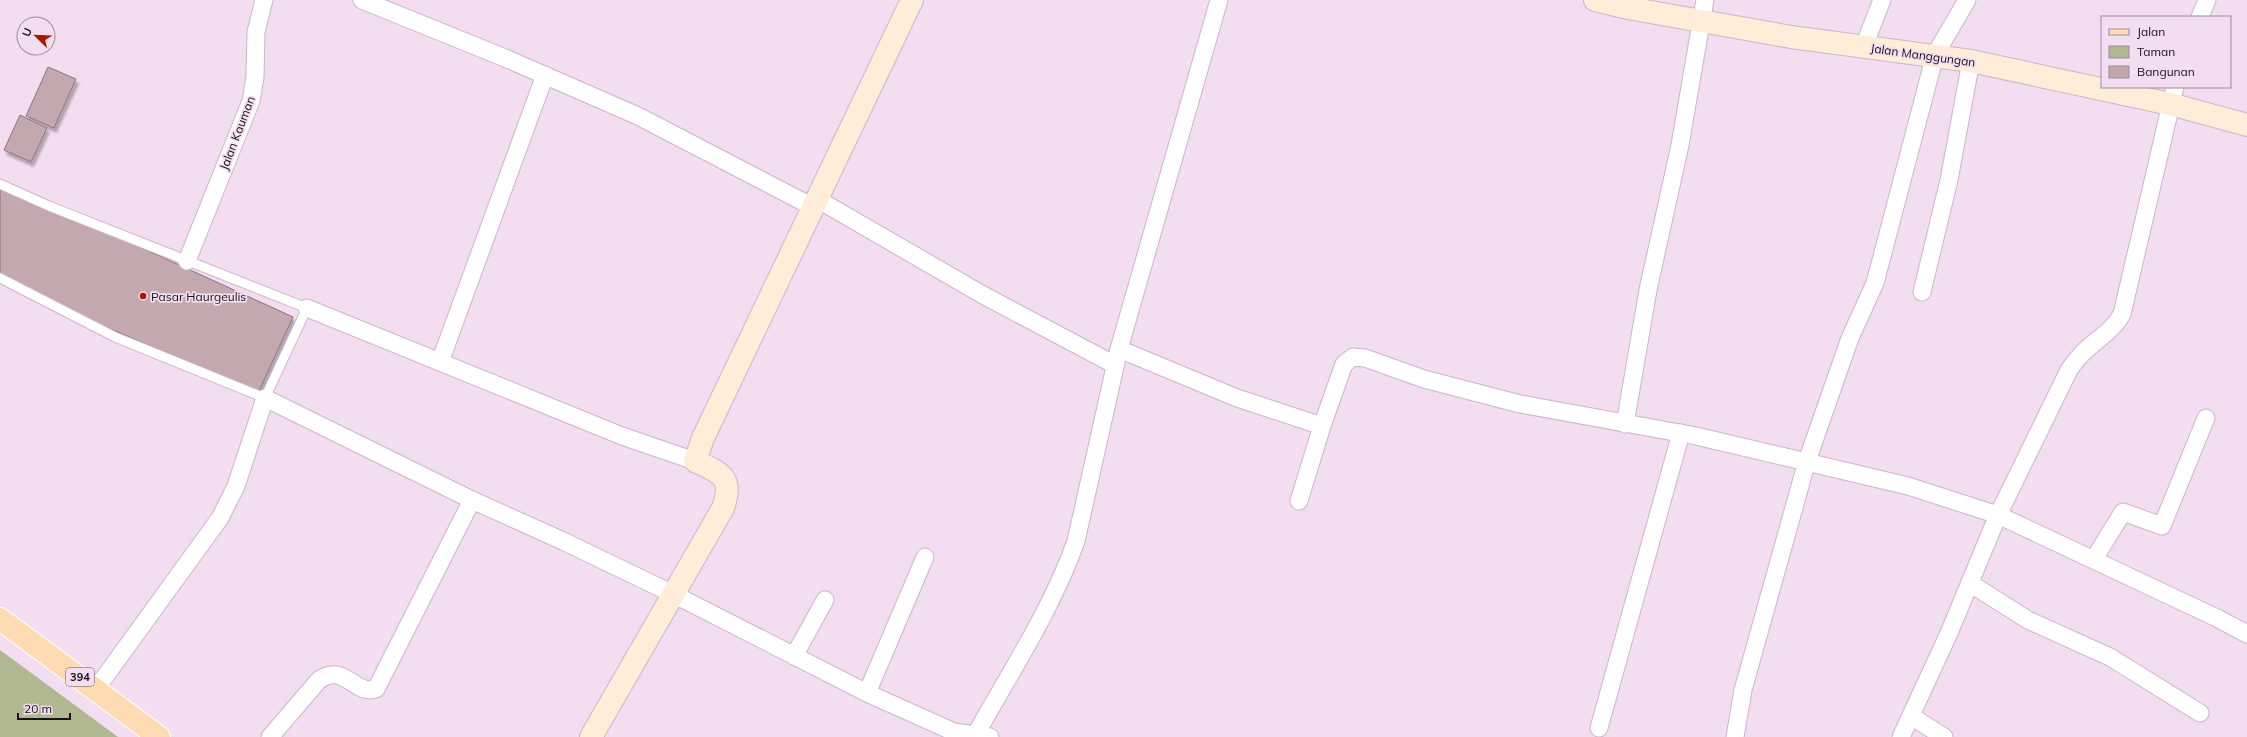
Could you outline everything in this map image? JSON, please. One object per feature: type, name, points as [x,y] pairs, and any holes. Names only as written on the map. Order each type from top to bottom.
[{"type":"main road","name":"394","points":[[0,619],[159,737]]},
{"type":"street","name":"Jalan Kauman","points":[[187,261],[251,101],[255,77],[256,32],[264,0]]},
{"type":"street","points":[[362,0],[545,74],[638,116],[815,203],[976,291],[1117,357],[1322,426]]},
{"type":"street","points":[[695,461],[718,406],[912,0]]},
{"type":"street","points":[[96,689],[220,518],[236,486],[265,398],[472,500],[563,541],[673,594],[867,693],[952,734],[983,735],[1068,565],[1076,541],[1117,357],[1219,0]]},
{"type":"street","name":"Jalan Manggungan","points":[[1595,0],[1703,10],[1791,37],[1934,55],[2101,83]]},
{"type":"street","points":[[1864,46],[1882,0]]},
{"type":"street","points":[[1735,737],[1743,690],[1807,461],[1850,338],[1875,283],[1934,55],[1967,0]]},
{"type":"street","points":[[2200,16],[2207,0]]},
{"type":"street","points":[[1625,424],[1648,290],[1680,145],[1703,10]]},
{"type":"street","points":[[1922,292],[1948,180],[1971,61]]},
{"type":"street","points":[[440,362],[545,74]]},
{"type":"street","name":"Jalan Manggungan","points":[[2131,88],[2172,95],[2247,125]]},
{"type":"street","points":[[1901,737],[1971,584],[1998,515],[2074,361],[2089,345],[2118,321],[2122,314],[2172,95]]},
{"type":"street","points":[[307,308],[622,436],[695,461],[716,470],[724,477],[728,484],[727,497],[723,508],[591,737]]},
{"type":"street","points":[[1299,501],[1322,426],[1344,364],[1353,357],[1364,358],[1424,379],[1520,404],[1681,434],[1887,480],[1998,515],[2094,559],[2247,634]]},
{"type":"street","points":[[2094,559],[2123,512],[2162,526],[2206,418]]},
{"type":"street","points":[[1599,728],[1681,434]]},
{"type":"street","points":[[270,737],[325,675],[340,675],[366,690],[376,689],[472,500]]},
{"type":"street","points":[[867,693],[925,557]]},
{"type":"street","points":[[1971,584],[2028,620],[2110,657],[2200,713]]},
{"type":"street","points":[[794,656],[825,600]]},
{"type":"street","points":[[1911,716],[1944,737]]},
{"type":"lane","points":[[0,184],[49,206],[307,308],[265,398],[114,337],[0,278]]},
{"type":"green space","points":[[0,650],[118,737],[0,737]]},
{"type":"building","points":[[48,67],[76,79],[54,128],[26,116]]},
{"type":"building","points":[[20,115],[47,128],[31,162],[4,150]]},
{"type":"building","name":"Pasar Haurgeulis","points":[[0,189],[116,236],[293,317],[258,393],[81,316],[0,275]]},
{"type":"place","name":"Pasar Haurgeulis","points":[[143,296]]}]
